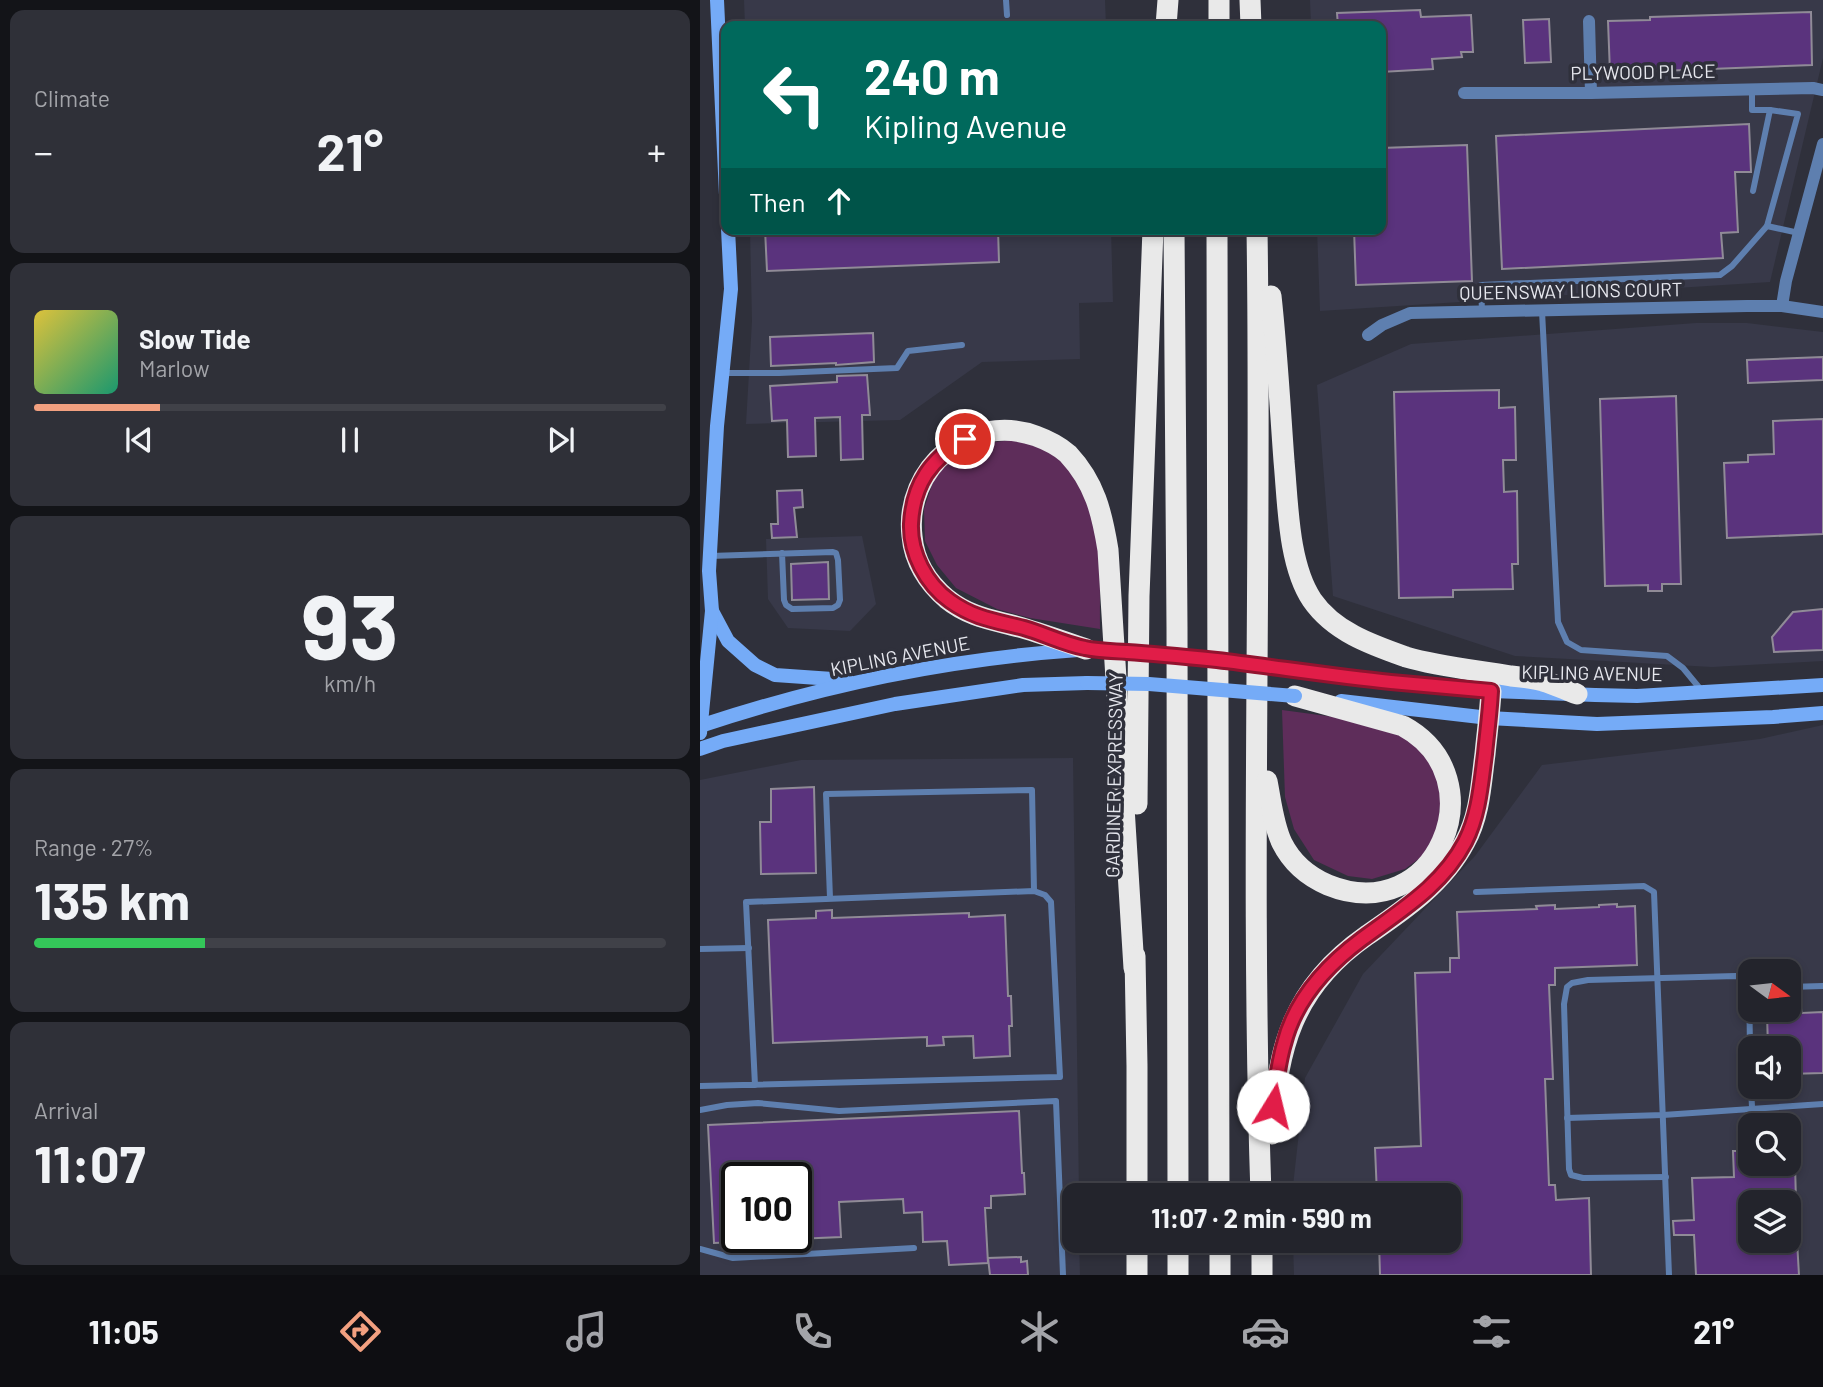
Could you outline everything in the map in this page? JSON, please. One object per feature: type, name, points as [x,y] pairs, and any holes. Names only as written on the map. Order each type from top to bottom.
[{"type":"highway","points":[[1167,21],[1170,0]]},
{"type":"highway","points":[[1170,0],[1172,21]]},
{"type":"highway","points":[[1219,0],[1219,21]]},
{"type":"highway","points":[[1250,0],[1251,21]]},
{"type":"highway","name":"GARDINER EXPRESSWAY","points":[[1137,1183],[1134,968],[1139,596],[1153,235]]},
{"type":"highway","points":[[1174,235],[1178,1183]]},
{"type":"highway","points":[[1217,235],[1219,1183]]},
{"type":"highway","points":[[1260,235],[1257,732],[1258,1102],[1262,1183]]},
{"type":"highway","points":[[1261,235],[1272,306],[1287,497],[1296,563],[1312,600],[1336,624],[1372,645],[1410,658],[1453,667],[1542,680],[1577,694]]},
{"type":"highway","points":[[1086,649],[1025,628],[989,621],[950,601],[933,587],[913,548],[913,503],[922,479],[936,460],[952,447],[981,433],[1000,430],[1022,431],[1047,440],[1066,452],[1098,501],[1108,550],[1134,968]]},
{"type":"highway","points":[[1265,1183],[1279,1068],[1284,1042],[1292,1021],[1321,976],[1444,875],[1465,842],[1475,820],[1480,796],[1491,691]]},
{"type":"highway","points":[[1257,732],[1280,840],[1300,868],[1316,880],[1353,892],[1385,891],[1416,876],[1433,858],[1442,842],[1451,809],[1448,782],[1437,756],[1426,741],[1403,726],[1295,696]]},
{"type":"highway","points":[[1137,1253],[1137,1275]]},
{"type":"highway","points":[[1178,1253],[1178,1275]]},
{"type":"highway","points":[[1220,1253],[1220,1275]]},
{"type":"highway","points":[[1262,1253],[1262,1275]]},
{"type":"main road","points":[[717,0],[721,87]]},
{"type":"main road","points":[[700,728],[717,426],[731,289],[728,235]]},
{"type":"main road","points":[[706,609],[728,641],[755,665],[775,675],[859,681]]},
{"type":"main road","name":"KIPLING AVENUE","points":[[700,728],[721,718],[859,681],[963,662],[1086,649],[1201,658],[1390,682],[1491,691],[1637,696],[1823,685]]},
{"type":"main road","points":[[700,748],[895,704],[1023,685],[1087,683],[1149,684],[1295,696],[1489,718],[1597,724],[1823,713]]},
{"type":"street","points":[[1589,21],[1591,93]]},
{"type":"street","name":"PLYWOOD PLACE","points":[[1464,93],[1823,90]]},
{"type":"street","points":[[1823,144],[1786,281],[1782,306],[1823,312]]},
{"type":"street","name":"QUEENSWAY LIONS COURT","points":[[1368,335],[1382,325],[1410,313],[1782,306]]},
{"type":"lane","points":[[1006,0],[1007,15]]},
{"type":"lane","points":[[1482,312],[1481,285],[1720,275],[1732,266],[1768,226],[1797,114],[1752,110],[1752,90]]},
{"type":"lane","points":[[1753,191],[1770,110]]},
{"type":"lane","points":[[1768,226],[1799,233]]},
{"type":"lane","points":[[1542,311],[1558,622],[1567,642],[1580,650],[1667,656],[1683,668],[1703,692]]},
{"type":"lane","points":[[723,373],[897,368],[908,351],[962,345]]},
{"type":"lane","points":[[709,564],[782,553],[833,552],[838,560],[838,605],[833,608],[792,609],[786,605],[782,553]]},
{"type":"lane","points":[[830,898],[826,794],[1032,790],[1034,891]]},
{"type":"lane","points":[[1476,892],[1608,887],[1648,887],[1654,892],[1669,1275]]},
{"type":"lane","points":[[700,1086],[755,1085],[1060,1077],[1051,901],[1045,895],[1034,891],[746,902],[755,1085]]},
{"type":"lane","points":[[700,949],[749,948]]},
{"type":"lane","points":[[1666,1177],[1583,1178],[1572,1175],[1569,1170],[1564,1004],[1566,987],[1588,980],[1738,977]]},
{"type":"lane","points":[[1801,987],[1823,986]]},
{"type":"lane","points":[[1752,1099],[1752,1107]]},
{"type":"lane","points":[[700,1110],[727,1105],[758,1104],[839,1111],[1056,1101],[1062,1275]]},
{"type":"lane","points":[[1567,1118],[1663,1115],[1823,1104]]},
{"type":"lane","points":[[700,1249],[733,1258],[914,1248]]},
{"type":"shaded area","points":[[744,0],[1105,0],[1106,21],[745,21]]},
{"type":"shaded area","points":[[1310,0],[1823,0],[1823,58],[1770,282],[1320,311],[1317,235],[1386,235],[1386,21],[1311,21]]},
{"type":"shaded area","points":[[750,235],[1111,235],[1113,302],[1079,303],[1080,359],[982,362],[900,420],[746,424],[752,321]]},
{"type":"shaded area","points":[[1696,323],[1747,323],[1823,332],[1823,661],[1712,667],[1515,656],[1333,596],[1317,385],[1411,344]]},
{"type":"shaded area","points":[[1027,439],[1060,458],[1075,476],[1086,496],[1097,538],[1100,629],[1030,618],[997,609],[956,588],[937,565],[925,541],[924,509],[933,482],[949,460],[972,444]]},
{"type":"shaded area","points":[[862,536],[876,604],[850,631],[788,628],[768,599],[766,539]]},
{"type":"shaded area","points":[[1282,710],[1334,717],[1409,738],[1432,761],[1441,787],[1439,823],[1428,852],[1405,869],[1372,879],[1348,876],[1314,860],[1294,829],[1285,797]]},
{"type":"shaded area","points":[[1823,725],[1823,1275],[1294,1275],[1293,1253],[1461,1253],[1461,1183],[1293,1183],[1305,1078],[1363,974],[1475,856],[1542,765],[1760,739]]},
{"type":"shaded area","points":[[1073,758],[1079,1183],[1062,1183],[1062,1253],[1079,1253],[1080,1275],[700,1275],[700,780],[801,760]]},
{"type":"building","points":[[1420,10],[1421,17],[1471,15],[1473,52],[1461,52],[1462,57],[1432,59],[1433,69],[1386,72],[1386,21],[1338,21],[1337,13]]},
{"type":"building","points":[[1811,12],[1812,65],[1610,73],[1608,21],[1650,20],[1650,17]]},
{"type":"building","points":[[1549,19],[1551,62],[1525,63],[1523,20]]},
{"type":"building","points":[[1749,124],[1751,172],[1735,172],[1738,232],[1721,233],[1723,258],[1502,269],[1496,136]]},
{"type":"building","points":[[1467,145],[1472,281],[1356,285],[1354,235],[1386,235],[1386,148]]},
{"type":"building","points":[[765,235],[998,235],[999,262],[767,271]]},
{"type":"building","points":[[873,333],[874,362],[771,366],[770,337]]},
{"type":"building","points":[[1823,357],[1823,380],[1748,383],[1747,360]]},
{"type":"building","points":[[867,375],[870,415],[862,415],[863,459],[841,460],[840,417],[815,418],[816,456],[788,457],[787,420],[772,421],[770,386],[837,382],[837,376]]},
{"type":"building","points":[[1499,390],[1499,408],[1515,407],[1516,460],[1503,460],[1504,492],[1517,491],[1518,564],[1512,564],[1513,589],[1453,590],[1453,597],[1399,598],[1394,392]]},
{"type":"building","points":[[1676,396],[1681,584],[1662,584],[1662,591],[1648,591],[1648,585],[1605,586],[1600,399]]},
{"type":"building","points":[[1823,419],[1823,534],[1727,538],[1724,463],[1748,462],[1748,455],[1774,454],[1773,421]]},
{"type":"building","points":[[802,490],[803,507],[794,508],[797,537],[772,538],[771,524],[778,524],[777,491]]},
{"type":"building","points":[[828,562],[829,599],[792,600],[791,564]]},
{"type":"building","points":[[1823,609],[1823,650],[1774,652],[1772,637],[1793,612]]},
{"type":"building","points":[[814,787],[816,873],[761,874],[760,822],[771,822],[771,789]]},
{"type":"building","points":[[1555,905],[1555,909],[1599,905],[1635,906],[1637,965],[1555,968],[1555,985],[1549,985],[1553,1079],[1545,1079],[1549,1185],[1555,1185],[1556,1200],[1589,1198],[1591,1275],[1380,1275],[1379,1253],[1461,1253],[1461,1183],[1376,1183],[1375,1148],[1421,1146],[1415,973],[1450,972],[1450,958],[1459,958],[1457,912],[1537,909],[1536,906]]},
{"type":"building","points":[[832,910],[832,918],[969,913],[969,917],[1005,915],[1008,996],[1011,996],[1010,1056],[974,1058],[973,1036],[943,1037],[944,1045],[927,1046],[927,1037],[773,1043],[768,920],[816,918],[816,911]]},
{"type":"building","points":[[1801,1004],[1802,1013],[1823,1012],[1823,1073],[1801,1074],[1801,1036],[1768,1036],[1767,1022],[1801,1022]]},
{"type":"building","points":[[1019,1111],[1025,1194],[991,1196],[991,1208],[985,1208],[988,1263],[949,1265],[947,1241],[923,1242],[922,1212],[904,1213],[903,1199],[839,1202],[841,1237],[812,1238],[812,1162],[721,1162],[721,1243],[714,1243],[708,1125]]},
{"type":"building","points":[[1738,1149],[1738,1176],[1795,1176],[1796,1190],[1738,1190],[1738,1253],[1798,1253],[1799,1275],[1696,1275],[1694,1235],[1674,1235],[1673,1221],[1694,1220],[1692,1178],[1734,1177],[1733,1151]]},
{"type":"building","points":[[1021,1257],[1021,1262],[1027,1261],[1028,1275],[990,1275],[988,1258]]},
{"type":"route","points":[[965,439],[936,460],[922,479],[913,503],[911,527],[913,548],[933,587],[969,612],[989,621],[1025,628],[1086,649],[1149,653],[1390,682],[1491,691],[1480,796],[1475,820],[1465,842],[1444,875],[1421,896],[1336,961],[1308,993],[1284,1042],[1273,1106]]}]
